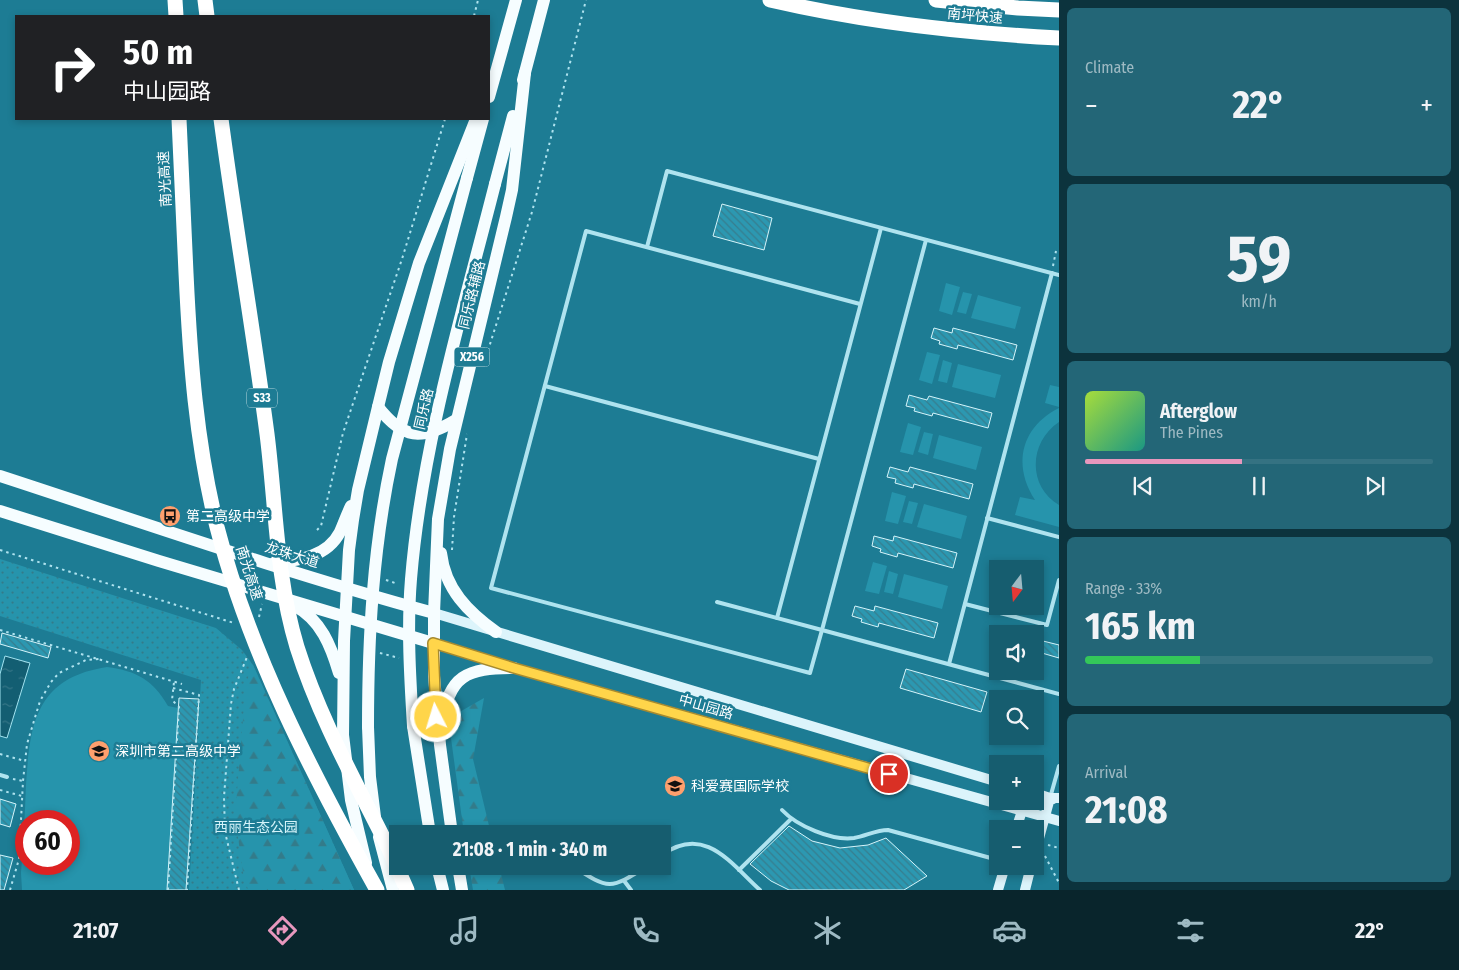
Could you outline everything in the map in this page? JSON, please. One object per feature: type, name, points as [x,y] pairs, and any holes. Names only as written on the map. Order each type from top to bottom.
[{"type":"highway","points":[[175,0],[176,15]]},
{"type":"highway","points":[[205,0],[207,15]]},
{"type":"highway","name":"南坪快速","points":[[770,0],[890,23],[955,31],[1059,38]]},
{"type":"highway","name":"南坪快速","points":[[936,0],[1059,10]]},
{"type":"highway","name":"南光高速","points":[[179,120],[193,382],[205,472],[217,526],[244,613],[273,686],[329,802],[375,890]]},
{"type":"highway","name":"南光高速","points":[[221,120],[258,360],[281,576],[297,645],[307,676],[334,740],[388,846],[407,890]]},
{"type":"main road","points":[[490,93],[516,0]]},
{"type":"main road","name":"同乐路","points":[[429,825],[413,726],[409,624],[414,543],[437,414],[544,0]]},
{"type":"main road","points":[[490,84],[497,66]]},
{"type":"main road","name":"同乐路辅路","points":[[451,825],[435,703],[433,643],[438,518],[456,420],[512,190],[525,72]]},
{"type":"main road","points":[[375,890],[357,830],[343,735],[345,617],[349,550],[358,490],[389,362],[419,263],[476,120]]},
{"type":"main road","name":"同乐路","points":[[393,890],[380,844],[373,805],[368,728],[374,567],[384,494],[392,459],[483,120]]},
{"type":"main road","points":[[378,407],[395,425],[405,431],[416,434],[435,432],[456,420]]},
{"type":"main road","name":"龙珠大道","points":[[0,476],[348,589],[434,612]]},
{"type":"main road","points":[[269,564],[312,557],[327,548],[340,532],[358,490]]},
{"type":"main road","points":[[0,511],[345,617]]},
{"type":"main road","points":[[438,518],[441,558],[447,579],[465,607],[496,632]]},
{"type":"main road","points":[[264,592],[300,608],[312,618],[327,640],[343,687]]},
{"type":"main road","name":"中山园路","points":[[434,612],[989,779]]},
{"type":"main road","name":"中山园路","points":[[345,617],[514,668],[1059,821]]},
{"type":"main road","points":[[440,744],[446,704],[454,686],[459,680],[480,669],[514,668]]},
{"type":"main road","points":[[1019,820],[1022,811],[1056,799]]},
{"type":"main road","points":[[1044,821],[1056,799]]},
{"type":"main road","points":[[439,875],[443,890]]},
{"type":"main road","points":[[460,875],[462,890]]},
{"type":"main road","points":[[998,890],[1002,875]]},
{"type":"main road","points":[[1025,890],[1029,875]]},
{"type":"lane","points":[[647,247],[667,171],[1059,275]]},
{"type":"lane","points":[[777,618],[881,228]]},
{"type":"lane","points":[[860,304],[586,231],[491,588],[810,673],[926,240]]},
{"type":"lane","points":[[949,664],[1052,273]]},
{"type":"lane","points":[[545,386],[819,459]]},
{"type":"lane","points":[[987,518],[1059,537]]},
{"type":"lane","points":[[965,604],[1047,625],[1059,580]]},
{"type":"lane","points":[[717,602],[1059,694]]},
{"type":"lane","points":[[1056,799],[1059,766]]},
{"type":"lane","points":[[0,775],[8,777]]},
{"type":"lane","points":[[782,810],[791,819],[816,831],[835,837],[856,837],[888,830],[989,858]]},
{"type":"lane","points":[[739,870],[791,819]]},
{"type":"lane","points":[[671,850],[688,844],[712,848],[722,853],[760,890]]},
{"type":"lane","points":[[583,875],[593,884],[611,889],[635,875]]},
{"type":"lane","points":[[626,882],[631,890]]},
{"type":"path","points":[[474,15],[478,0]]},
{"type":"path","points":[[482,369],[532,212],[586,0]]},
{"type":"path","points":[[317,530],[321,526],[342,433],[402,259],[445,120]]},
{"type":"path","points":[[1052,273],[1056,251]]},
{"type":"path","points":[[452,554],[454,517],[468,426]]},
{"type":"path","points":[[0,550],[240,625]]},
{"type":"path","points":[[383,579],[400,585]]},
{"type":"path","points":[[258,624],[264,592]]},
{"type":"path","points":[[0,631],[99,658],[182,684]]},
{"type":"path","points":[[374,652],[403,660]]},
{"type":"path","points":[[239,890],[225,832],[224,797],[231,704],[234,689],[247,656]]},
{"type":"path","points":[[10,890],[18,859],[27,744],[40,701],[51,682],[59,673],[86,660],[99,658]]},
{"type":"path","points":[[168,890],[179,707],[172,700],[174,682]]},
{"type":"path","points":[[173,688],[200,695],[187,890]]},
{"type":"path","points":[[0,754],[25,761]]},
{"type":"path","points":[[8,777],[23,781]]},
{"type":"path","points":[[0,790],[22,796]]},
{"type":"path","points":[[1044,854],[1059,883]]},
{"type":"green space","points":[[946,283],[960,287],[952,315],[939,311]]},
{"type":"green space","points":[[963,292],[972,294],[966,314],[957,312]]},
{"type":"green space","points":[[978,295],[1021,307],[1015,329],[971,318]]},
{"type":"green space","points":[[927,352],[940,355],[932,384],[919,380]]},
{"type":"green space","points":[[943,360],[952,363],[947,383],[938,381]]},
{"type":"green space","points":[[958,364],[1001,375],[995,398],[952,387]]},
{"type":"green space","points":[[1050,385],[1059,387],[1059,407],[1045,403]]},
{"type":"green space","points":[[1059,408],[1059,422],[1042,441],[1037,452],[1036,464],[1037,476],[1041,487],[1059,505],[1059,527],[1015,515],[1020,497],[1035,500],[1024,474],[1022,461],[1024,448],[1036,425]]},
{"type":"green space","points":[[908,423],[921,427],[913,455],[900,452]]},
{"type":"green space","points":[[924,432],[933,434],[928,455],[918,452]]},
{"type":"green space","points":[[939,435],[982,447],[976,470],[933,458]]},
{"type":"green space","points":[[892,492],[906,496],[898,524],[885,521]]},
{"type":"green space","points":[[909,501],[918,503],[912,524],[903,522]]},
{"type":"green space","points":[[924,504],[967,516],[961,539],[917,527]]},
{"type":"green space","name":"西丽生态公园","points":[[0,559],[216,628],[242,650],[253,665],[354,890],[189,890],[201,680],[0,616]]},
{"type":"green space","points":[[873,562],[887,566],[879,594],[865,591]]},
{"type":"green space","points":[[889,571],[898,574],[893,594],[884,592]]},
{"type":"green space","points":[[904,574],[948,586],[942,609],[898,597]]},
{"type":"green space","points":[[253,665],[354,890],[248,890],[243,872],[235,816],[246,683]]},
{"type":"green space","points":[[107,667],[127,671],[136,674],[150,683],[168,706],[178,708],[167,890],[22,890],[21,875],[80,875],[80,810],[25,810],[30,742],[35,723],[41,707],[51,693],[65,681],[83,673]]},
{"type":"green space","points":[[484,698],[473,759],[489,825],[463,825],[451,738],[456,714]]},
{"type":"green space","points":[[470,875],[501,875],[505,890],[473,890]]},
{"type":"water","points":[[5,656],[30,663],[7,738],[0,736],[0,674]]},
{"type":"building","points":[[722,204],[772,218],[764,250],[713,236]]},
{"type":"building","points":[[934,328],[952,333],[953,328],[1017,345],[1013,360],[958,345],[957,349],[939,344],[940,341],[931,338]]},
{"type":"building","points":[[909,395],[927,400],[929,396],[992,413],[988,428],[933,413],[932,416],[914,411],[915,408],[906,406]]},
{"type":"building","points":[[890,467],[908,472],[910,467],[973,484],[969,499],[914,484],[913,488],[895,483],[896,479],[887,477]]},
{"type":"building","points":[[874,536],[893,541],[894,536],[957,553],[953,568],[898,553],[897,557],[880,552],[881,549],[872,546]]},
{"type":"building","points":[[855,606],[874,611],[875,606],[938,623],[934,638],[879,623],[878,627],[861,622],[862,619],[852,616]]},
{"type":"building","points":[[2,633],[51,647],[48,658],[0,644]]},
{"type":"building","points":[[1044,641],[1059,645],[1059,658],[1044,654]]},
{"type":"building","points":[[906,669],[987,692],[981,712],[900,688]]},
{"type":"building","points":[[179,698],[199,699],[186,890],[167,890]]},
{"type":"building","points":[[0,799],[16,804],[10,827],[0,824]]},
{"type":"building","points":[[789,826],[812,841],[840,848],[868,845],[886,838],[927,876],[904,890],[789,890],[771,881],[750,864]]},
{"type":"building","points":[[0,855],[13,858],[4,890],[0,890]]},
{"type":"place","name":"第二高级中学","points":[[170,516]]},
{"type":"place","name":"深圳市第二高级中学","points":[[99,751]]},
{"type":"place","name":"科爱赛国际学校","points":[[675,786]]},
{"type":"route","points":[[436,717],[433,643],[514,668],[889,774]]}]
